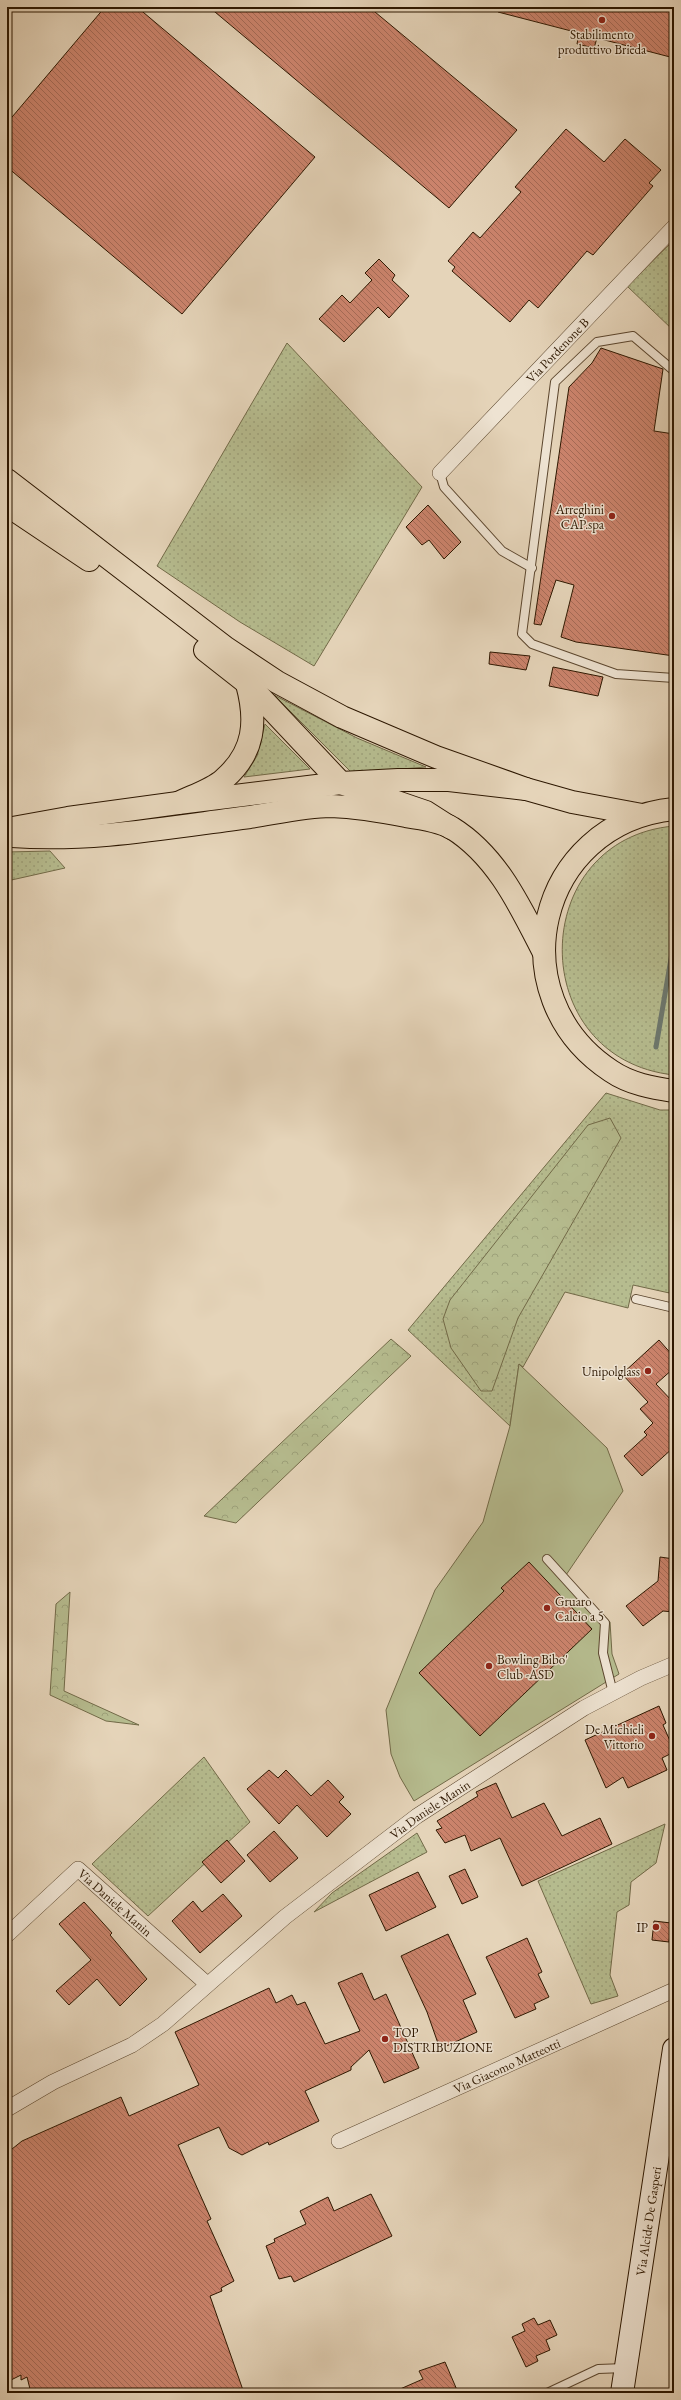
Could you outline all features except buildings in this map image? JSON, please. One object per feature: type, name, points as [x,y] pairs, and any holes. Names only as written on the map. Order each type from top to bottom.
[{"type":"main road","points":[[7,480],[226,648],[277,682],[342,717],[421,751],[526,788],[572,802],[642,815]]},
{"type":"main road","points":[[7,505],[108,573],[247,683],[341,783],[426,812],[452,828],[474,846],[494,866],[514,894],[543,951]]},
{"type":"main road","points":[[178,803],[224,780],[242,758],[251,736],[254,710],[247,683]]},
{"type":"main road","points":[[7,829],[68,818],[341,783],[449,780],[526,788]]},
{"type":"main road","points":[[7,836],[47,839],[115,834],[329,806],[373,809],[420,818],[452,828]]},
{"type":"main road","points":[[674,809],[642,815],[604,834],[583,851],[566,873],[553,897],[545,924],[543,951],[548,987],[556,1007],[562,1020],[584,1049],[612,1072],[645,1086],[674,1091]]},
{"type":"main road","name":"Via Alcide De Gasperi","points":[[622,2393],[670,2097],[674,2049]]},
{"type":"street","name":"Via Pordenone B","points":[[440,473],[674,227]]},
{"type":"street","name":"Via Daniele Manin","points":[[7,2109],[53,2082],[132,2045],[163,2024],[285,1916],[417,1816],[584,1708],[674,1664]]},
{"type":"street","name":"Via Daniele Manin","points":[[7,1935],[78,1869],[207,1984]]},
{"type":"street","name":"Via Giacomo Matteotti","points":[[339,2142],[674,1990]]},
{"type":"lane","points":[[674,371],[633,336],[597,342],[556,382],[522,634],[532,644],[616,674],[674,678]]},
{"type":"lane","points":[[440,473],[444,487],[502,552],[532,568]]},
{"type":"lane","points":[[636,1299],[674,1308]]},
{"type":"lane","points":[[548,1559],[605,1623],[603,1653],[613,1693]]},
{"type":"lane","points":[[547,2393],[598,2369],[626,2368]]},
{"type":"green space","points":[[674,240],[674,331],[627,286]]},
{"type":"green space","points":[[287,343],[422,487],[314,666],[240,622],[157,566]]},
{"type":"green space","points":[[274,695],[357,738],[426,767],[352,773]]},
{"type":"green space","points":[[265,724],[310,769],[244,777],[257,756]]},
{"type":"green space","points":[[674,826],[674,1075],[625,1060],[590,1031],[569,993],[562,949],[569,906],[590,868],[625,840]]},
{"type":"green space","points":[[50,851],[65,868],[7,881],[7,852]]},
{"type":"green space","points":[[606,1093],[660,1110],[674,1110],[674,1294],[633,1285],[628,1308],[565,1292],[523,1367],[519,1364],[510,1426],[408,1330]]},
{"type":"green space","points":[[610,1118],[621,1138],[518,1318],[492,1391],[481,1391],[451,1348],[443,1319],[450,1300],[588,1125]]},
{"type":"green space","points":[[391,1339],[411,1356],[236,1523],[204,1516]]},
{"type":"green space","points":[[519,1364],[607,1448],[623,1491],[566,1575],[610,1622],[612,1654],[619,1674],[414,1801],[400,1777],[391,1754],[386,1710],[435,1590],[483,1522],[510,1426]]},
{"type":"green space","points":[[70,1592],[64,1691],[139,1725],[106,1721],[50,1695],[56,1604]]},
{"type":"green space","points":[[204,1757],[250,1822],[148,1916],[92,1864]]},
{"type":"green space","points":[[665,1824],[656,1863],[631,1882],[629,1905],[617,1912],[610,1975],[618,1996],[591,2004],[538,1881]]},
{"type":"green space","points":[[417,1833],[427,1852],[314,1912],[332,1893]]},
{"type":"waterway","points":[[656,1047],[674,941]]},
{"type":"place","name":"Stabilimento produttivo Brieda","points":[[602,20]]},
{"type":"place","name":"Arreghini CAP.spa","points":[[612,516]]},
{"type":"place","name":"Unipolglass","points":[[648,1371]]},
{"type":"place","name":"Gruaro Calcio a 5","points":[[547,1608]]},
{"type":"place","name":"Bowling Bibo' Club -ASD","points":[[489,1666]]},
{"type":"place","name":"De Michieli Vittorio","points":[[652,1736]]},
{"type":"place","name":"IP","points":[[656,1927]]},
{"type":"place","name":"TOP DISTRIBUZIONE","points":[[385,2039]]}]
